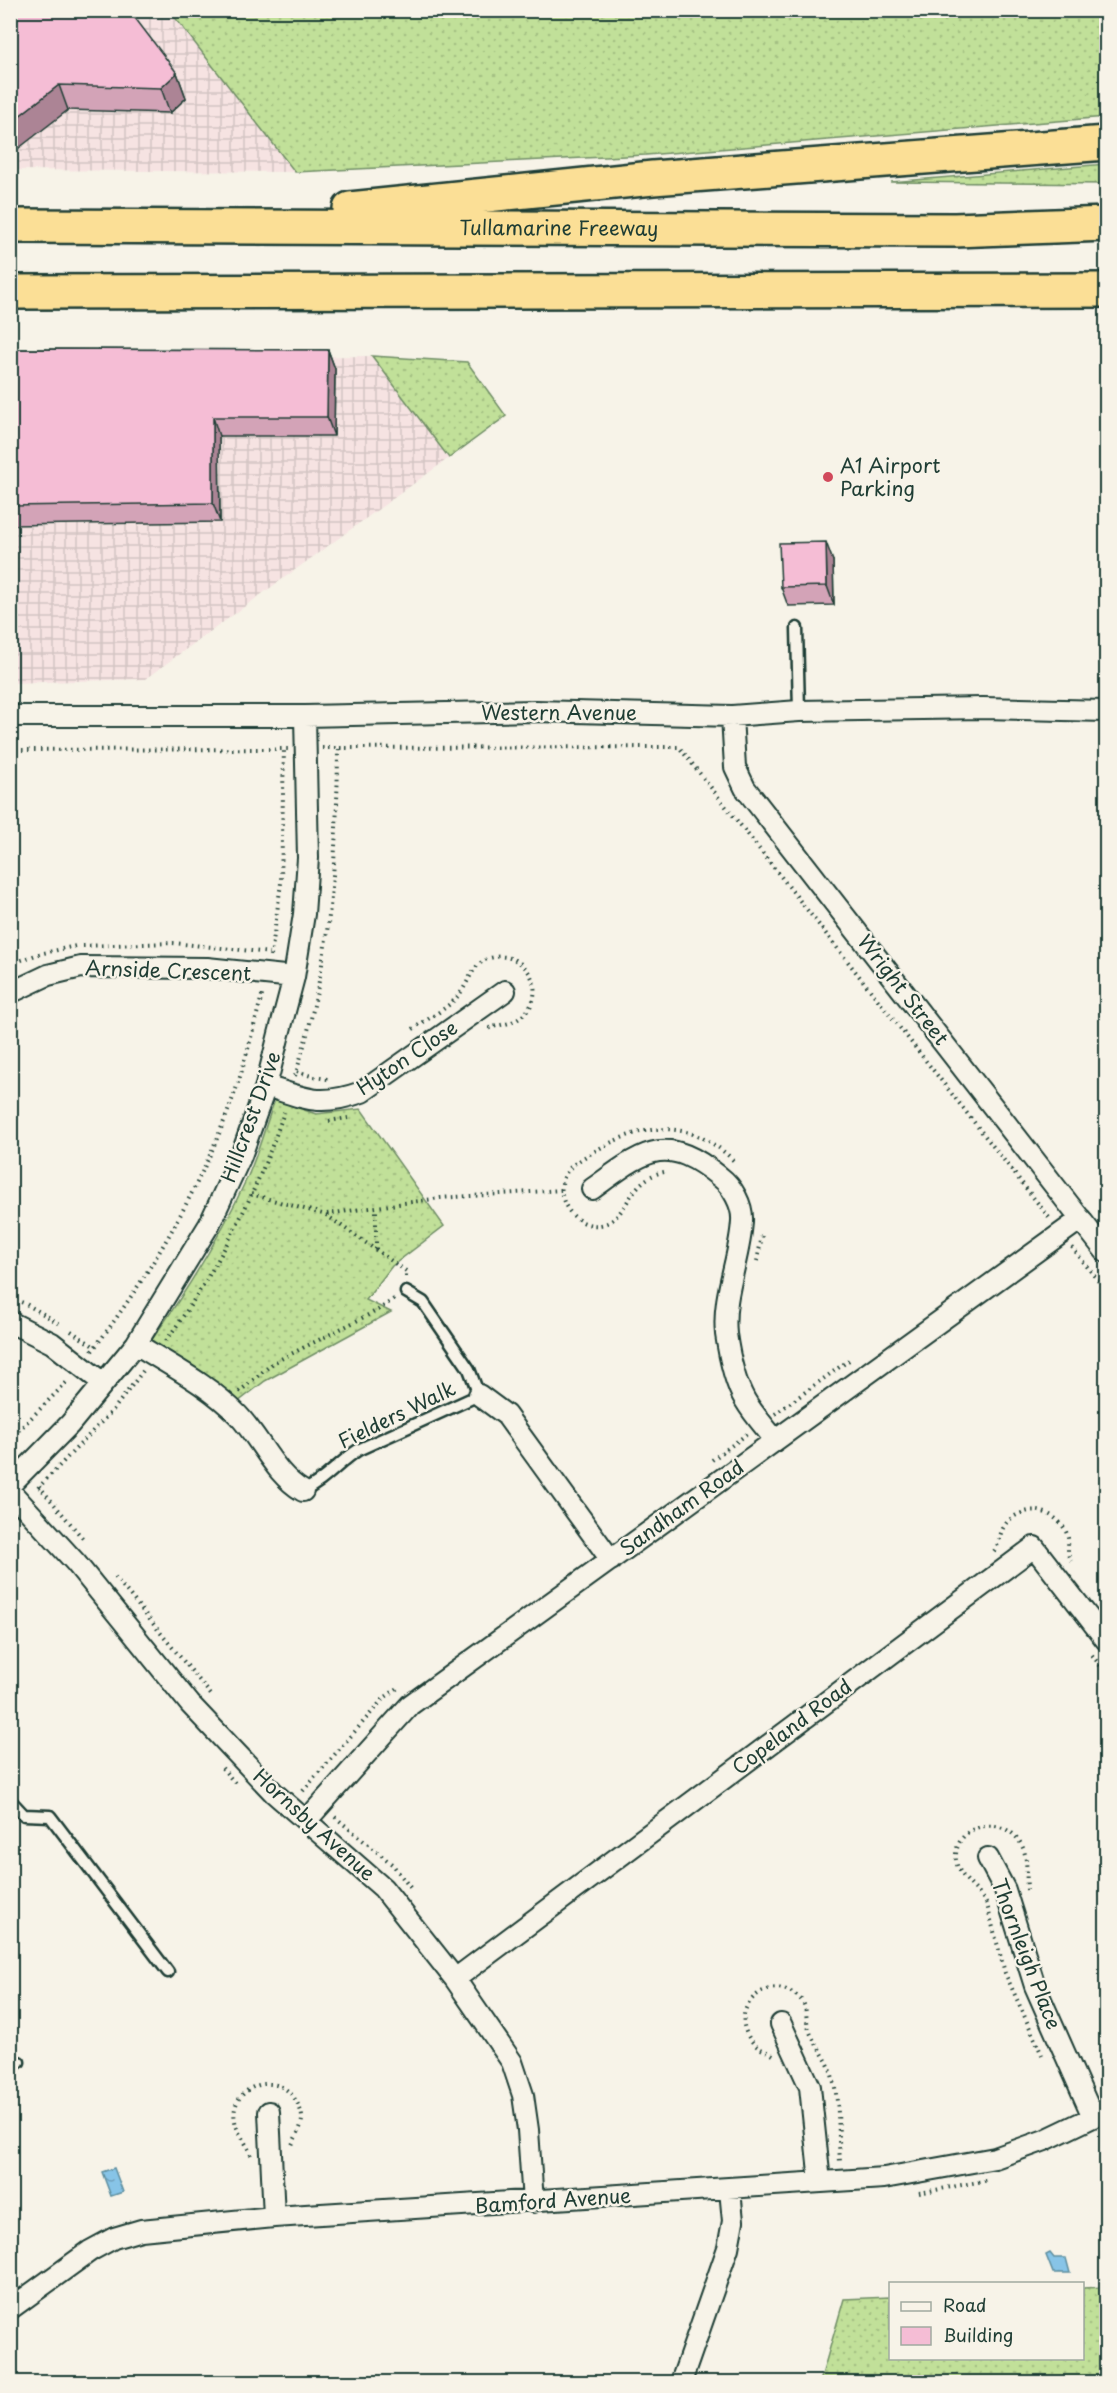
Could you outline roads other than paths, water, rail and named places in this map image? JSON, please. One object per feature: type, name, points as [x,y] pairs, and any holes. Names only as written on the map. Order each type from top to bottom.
[{"type":"highway","points":[[187,226],[653,178],[1107,143]]},
{"type":"highway","name":"Tullamarine Freeway","points":[[10,226],[955,230],[1107,224]]},
{"type":"highway","points":[[10,292],[1107,290]]},
{"type":"street","name":"Western Avenue","points":[[10,716],[305,716],[536,711],[732,716],[799,711],[983,708],[1107,711]]},
{"type":"street","name":"Hillcrest Drive","points":[[10,1485],[70,1424],[136,1344],[209,1226],[241,1156],[266,1086],[294,977],[304,914],[308,858],[305,716]]},
{"type":"street","name":"Wright Street","points":[[732,716],[735,767],[745,788],[1107,1252]]},
{"type":"street","name":"Arnside Crescent","points":[[10,993],[48,975],[81,967],[207,968],[294,977]]},
{"type":"street","name":"Hyton Close","points":[[266,1086],[312,1100],[338,1100],[362,1092],[505,991]]},
{"type":"street","points":[[592,1190],[634,1159],[651,1152],[668,1150],[700,1160],[726,1182],[738,1199],[742,1219],[725,1309],[726,1334],[737,1381],[745,1400],[775,1440]]},
{"type":"street","name":"Sandham Road","points":[[306,1821],[410,1705],[1081,1219]]},
{"type":"street","points":[[10,1322],[52,1343],[103,1383]]},
{"type":"street","points":[[136,1344],[210,1390],[225,1403],[238,1416],[290,1483],[303,1491]]},
{"type":"street","points":[[479,1395],[506,1415],[611,1560]]},
{"type":"street","name":"Hornsby Avenue","points":[[10,1491],[76,1563],[190,1704],[274,1793],[383,1888],[455,1979],[512,2062],[523,2095],[533,2202]]},
{"type":"street","name":"Copeland Road","points":[[455,1979],[1034,1547],[1107,1640]]},
{"type":"street","name":"Thornleigh Place","points":[[988,1858],[1005,1890],[1035,1986],[1100,2112]]},
{"type":"street","points":[[781,2024],[810,2087],[820,2182]]},
{"type":"street","points":[[268,2112],[274,2217]]},
{"type":"street","name":"Bamford Avenue","points":[[10,2308],[90,2251],[114,2238],[141,2230],[274,2217],[730,2190],[884,2178],[995,2158],[1045,2140],[1100,2112]]},
{"type":"street","points":[[681,2382],[728,2248],[733,2221],[730,2190]]},
{"type":"lane","points":[[797,628],[799,711]]},
{"type":"lane","points":[[406,1292],[423,1302],[469,1369],[479,1395]]},
{"type":"lane","name":"Fielders Walk","points":[[303,1491],[316,1485],[358,1450],[479,1395]]},
{"type":"lane","points":[[10,1800],[24,1815],[50,1816],[168,1972]]},
{"type":"water","points":[[114,2168],[123,2192],[111,2196],[102,2172]]},
{"type":"water","points":[[1050,2253],[1054,2258],[1066,2258],[1070,2273],[1053,2273],[1046,2255]]},
{"type":"place","name":"A1 Airport Parking","points":[[828,477]]}]
